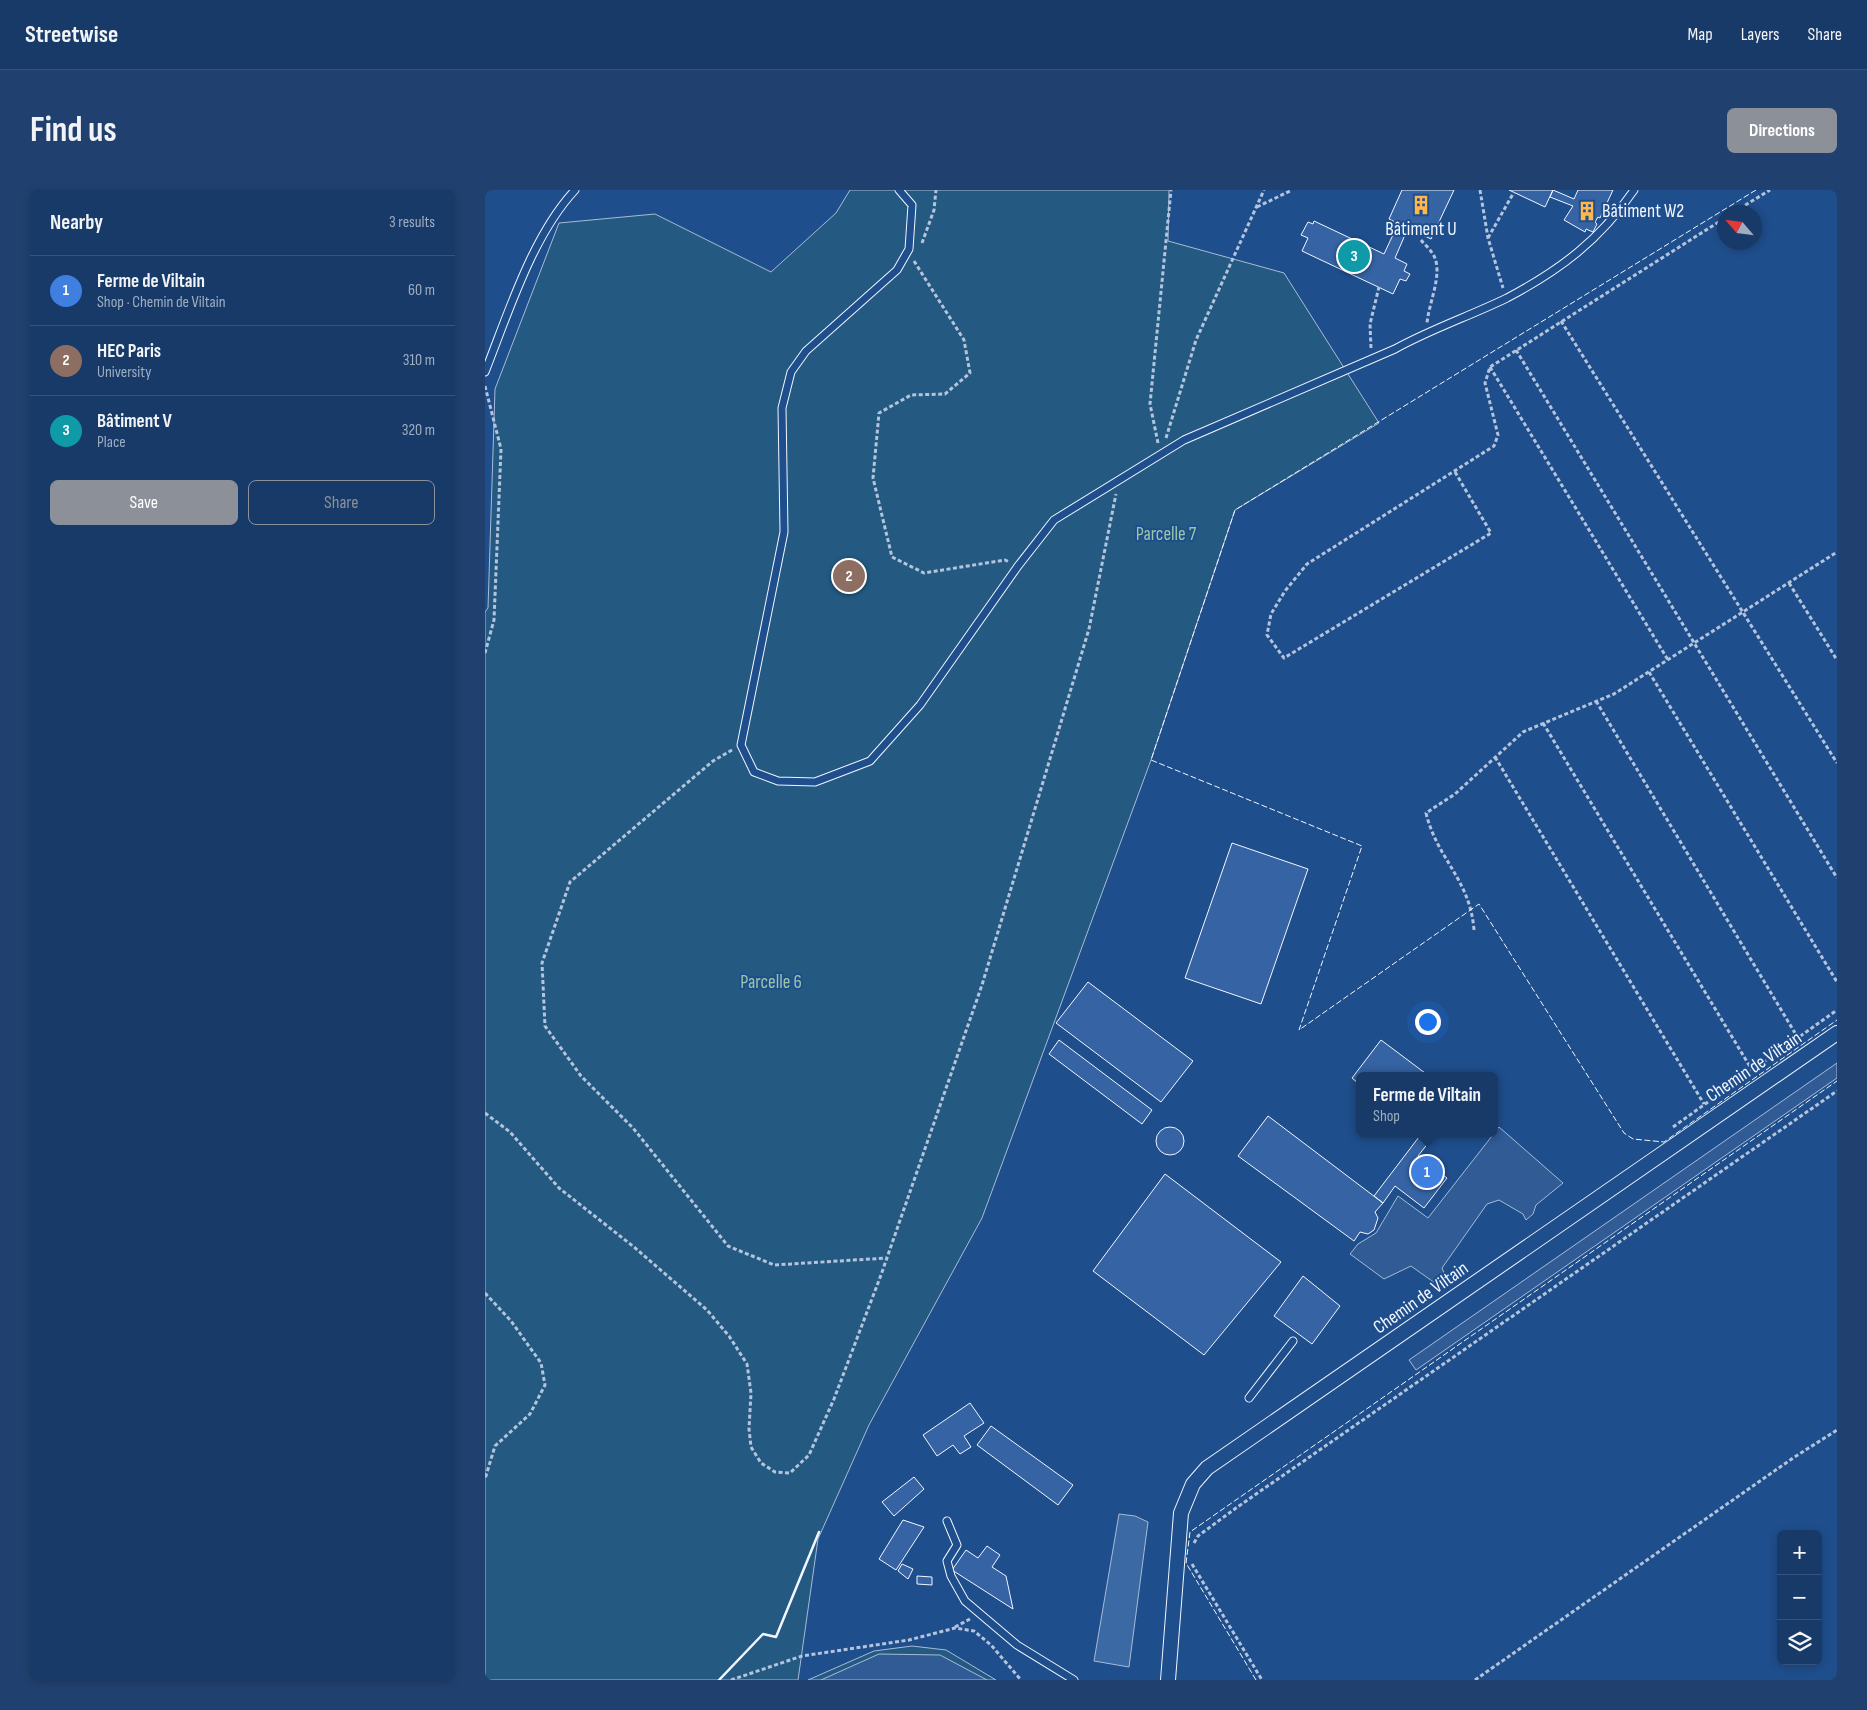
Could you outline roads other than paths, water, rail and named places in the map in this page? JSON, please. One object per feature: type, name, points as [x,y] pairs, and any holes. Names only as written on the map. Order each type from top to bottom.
[{"type":"street","name":"Chemin de Viltain","points":[[1168,1680],[1181,1513],[1193,1484],[1207,1468],[1837,1032]]},
{"type":"lane","points":[[485,372],[525,272],[562,204],[575,190]]},
{"type":"lane","points":[[899,190],[912,205],[909,249],[897,270],[806,350],[791,372],[782,408],[784,532],[741,745],[754,772],[778,781],[815,782],[870,761],[921,705],[1018,566],[1054,520],[1184,440],[1395,349],[1427,331],[1506,298],[1558,268],[1592,242],[1620,210],[1634,190]]},
{"type":"lane","points":[[1249,1398],[1293,1341]]},
{"type":"lane","points":[[947,1521],[957,1544],[947,1561],[951,1576],[965,1601],[1017,1645],[1074,1680]]},
{"type":"place","name":"Bâtiment U","points":[[1421,205]]},
{"type":"place","name":"Bâtiment W2","points":[[1587,211]]},
{"type":"place","name":"Bâtiment V","points":[[1354,256]]},
{"type":"place","name":"HEC Paris","points":[[849,576]]},
{"type":"place","name":"Ferme de Viltain","points":[[1427,1172]]},
{"type":"park label","name":"Parcelle 7","points":[[1166,534]]},
{"type":"park label","name":"Parcelle 6","points":[[771,982]]}]
